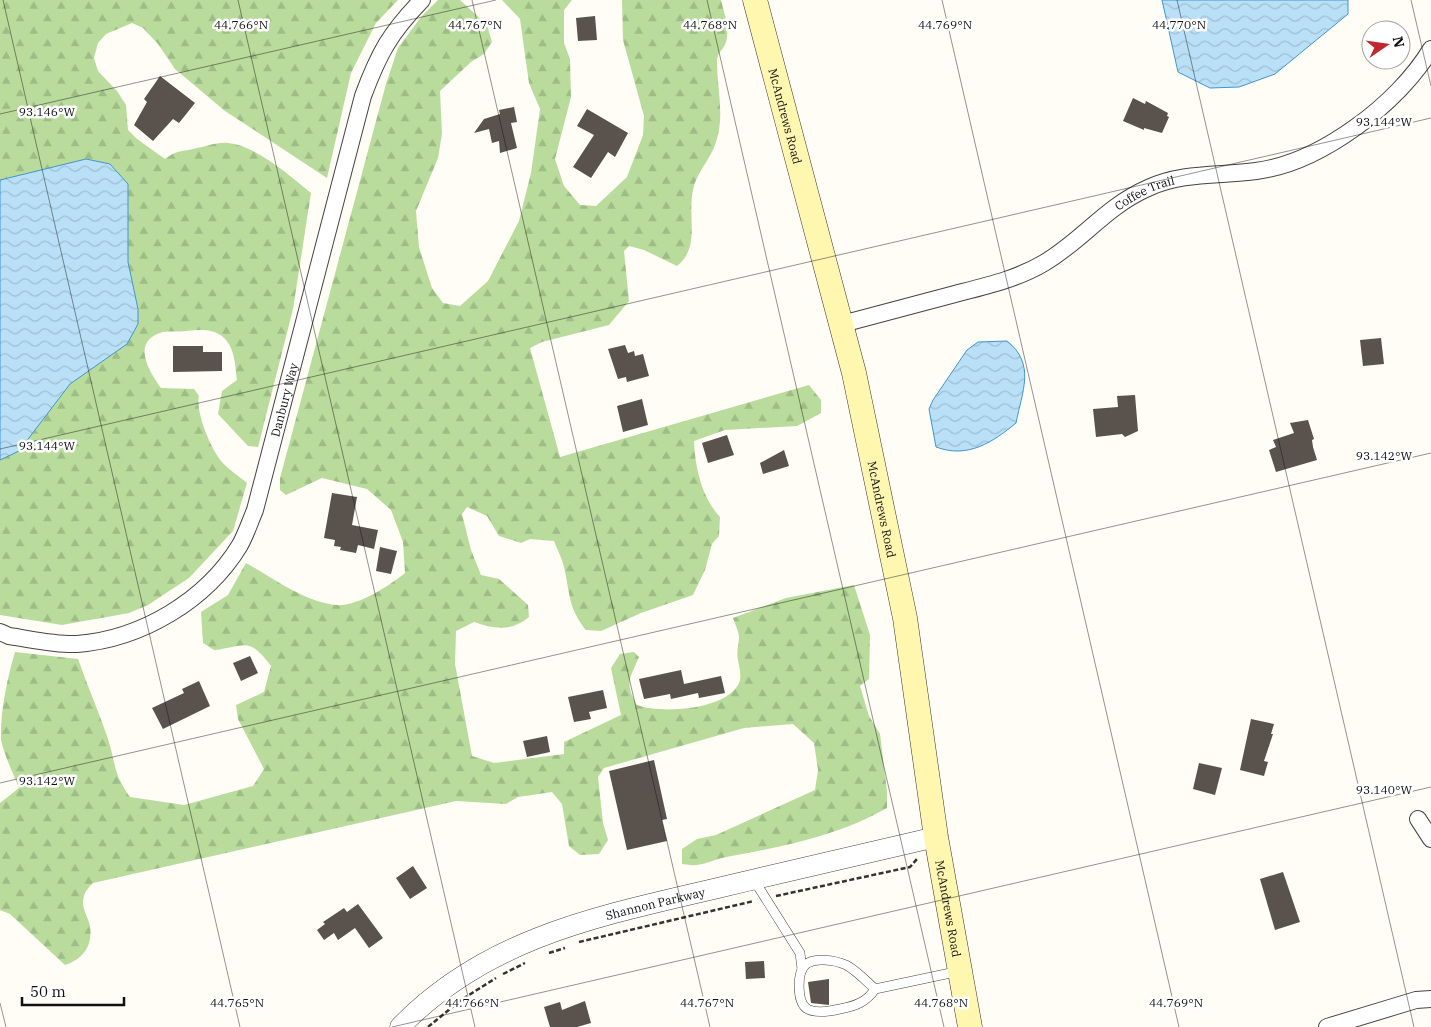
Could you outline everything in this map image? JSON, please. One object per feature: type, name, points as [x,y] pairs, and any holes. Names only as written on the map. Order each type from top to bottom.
[{"type":"main road","name":"McAndrews Road","points":[[755,0],[854,373],[905,618],[936,837],[970,1027]]},
{"type":"street","name":"Danbury Way","points":[[0,632],[9,636],[75,644],[113,639],[146,628],[201,592],[241,544],[255,510],[363,96],[377,60],[397,26],[422,0]]},
{"type":"street","name":"Coffee Trail","points":[[842,324],[1021,274],[1066,248],[1114,206],[1149,187],[1186,176],[1256,171],[1286,164],[1315,152],[1381,106],[1407,82],[1431,49]]},
{"type":"street","points":[[1418,819],[1431,838]]},
{"type":"street","name":"Shannon Parkway","points":[[400,1027],[458,978],[517,945],[595,917],[936,837]]},
{"type":"street","points":[[1326,1027],[1416,1000],[1431,999]]},
{"type":"lane","points":[[754,880],[800,953],[802,969],[800,996],[802,1004],[808,1010],[828,1011],[855,1005],[871,997],[875,989]]},
{"type":"lane","points":[[802,969],[806,964],[820,960],[835,961],[846,965],[875,989]]},
{"type":"lane","points":[[875,989],[960,971]]},
{"type":"path","points":[[578,943],[765,898],[910,867],[936,837]]},
{"type":"path","points":[[543,956],[569,946]]},
{"type":"path","points":[[428,1027],[461,1000],[527,962]]},
{"type":"green space","points":[[0,0],[398,0],[376,23],[351,73],[327,178],[225,111],[175,69],[158,44],[143,28],[132,23],[106,34],[98,43],[94,58],[98,71],[117,91],[126,105],[128,130],[137,139],[165,159],[179,152],[214,144],[228,143],[238,145],[272,162],[311,193],[293,309],[258,447],[248,446],[218,414],[222,391],[237,380],[232,351],[223,337],[205,330],[163,332],[153,336],[147,342],[145,349],[148,365],[161,388],[194,389],[199,396],[199,411],[213,449],[225,465],[247,483],[233,531],[189,578],[148,605],[129,613],[62,625],[0,615]]},
{"type":"green space","points":[[438,0],[460,0],[487,25],[492,42],[484,54],[471,62],[440,91],[442,134],[438,158],[416,211],[419,247],[432,288],[443,303],[460,306],[488,281],[519,221],[531,173],[540,109],[529,83],[520,19],[502,0],[572,0],[564,10],[564,43],[570,59],[571,97],[555,159],[564,186],[580,205],[596,206],[627,177],[643,135],[644,116],[623,40],[622,0],[721,0],[726,21],[727,37],[717,59],[720,112],[719,132],[714,148],[700,172],[693,190],[692,231],[689,250],[677,266],[644,250],[629,246],[624,251],[629,301],[609,325],[542,342],[530,348],[560,457],[809,385],[821,400],[821,413],[797,426],[725,430],[694,441],[696,462],[704,492],[720,517],[719,536],[712,544],[705,570],[693,595],[641,613],[601,631],[586,630],[576,615],[570,600],[563,564],[554,541],[530,539],[521,543],[499,536],[487,516],[467,507],[462,514],[471,550],[481,575],[499,579],[528,605],[529,617],[509,627],[488,626],[474,622],[456,631],[455,664],[472,756],[494,763],[564,754],[564,742],[621,715],[611,668],[620,654],[634,652],[639,657],[630,681],[631,691],[637,705],[648,708],[676,709],[706,705],[720,700],[731,693],[738,685],[740,679],[737,654],[739,636],[733,618],[786,598],[854,585],[870,635],[869,679],[860,686],[869,716],[880,734],[887,791],[887,808],[849,826],[809,839],[726,857],[700,865],[682,864],[682,849],[697,839],[716,835],[815,790],[818,770],[814,743],[793,724],[744,728],[604,768],[598,777],[603,823],[608,840],[599,854],[580,855],[569,846],[562,804],[552,792],[518,797],[506,804],[456,801],[93,883],[85,892],[83,900],[90,926],[88,946],[81,956],[65,965],[10,914],[0,910],[0,803],[19,788],[1,740],[5,696],[15,652],[78,659],[107,736],[117,774],[130,797],[184,805],[253,786],[264,769],[238,719],[236,705],[264,692],[271,666],[252,647],[240,645],[214,650],[203,643],[201,612],[228,595],[246,563],[301,594],[324,603],[336,605],[353,603],[363,599],[405,573],[403,542],[391,510],[367,489],[322,478],[286,495],[280,490],[280,478],[386,84],[398,48],[421,17]]},
{"type":"water","points":[[1162,0],[1348,0],[1348,14],[1275,74],[1239,87],[1210,88],[1178,72]]},
{"type":"water","points":[[86,159],[110,164],[128,184],[128,262],[138,309],[138,324],[127,344],[70,384],[19,451],[0,460],[0,180]]},
{"type":"water","points":[[1007,341],[1016,350],[1024,369],[1025,379],[1016,423],[989,442],[969,450],[948,450],[936,447],[929,409],[933,400],[967,350],[978,342]]},
{"type":"building","points":[[595,16],[597,40],[578,41],[576,18]]},
{"type":"building","points":[[160,76],[195,103],[179,123],[173,119],[153,141],[134,125],[147,102],[144,99]]},
{"type":"building","points":[[1133,98],[1145,104],[1146,101],[1168,113],[1167,116],[1169,117],[1162,133],[1144,128],[1144,130],[1123,121]]},
{"type":"building","points":[[514,107],[517,122],[511,123],[517,148],[500,153],[499,141],[492,143],[489,129],[474,133],[484,119],[500,114],[499,110]]},
{"type":"building","points":[[587,109],[628,133],[615,157],[608,152],[591,178],[573,167],[594,135],[577,126]]},
{"type":"building","points":[[1381,338],[1384,364],[1363,366],[1360,340]]},
{"type":"building","points":[[625,345],[628,353],[634,351],[635,356],[643,354],[649,376],[627,382],[626,377],[618,379],[608,349]]},
{"type":"building","points":[[173,346],[203,346],[203,352],[222,352],[222,371],[173,372]]},
{"type":"building","points":[[1135,395],[1138,431],[1125,437],[1122,434],[1096,437],[1093,409],[1118,407],[1117,396]]},
{"type":"building","points":[[642,399],[648,425],[623,432],[617,406]]},
{"type":"building","points":[[1308,420],[1314,439],[1312,440],[1313,447],[1317,460],[1276,472],[1269,450],[1276,447],[1273,440],[1294,433],[1290,423]]},
{"type":"building","points":[[727,435],[734,455],[708,463],[702,443]]},
{"type":"building","points":[[784,450],[789,466],[763,474],[760,463]]},
{"type":"building","points":[[332,493],[357,497],[352,525],[378,530],[374,549],[358,545],[356,553],[340,550],[341,547],[334,546],[335,540],[324,538]]},
{"type":"building","points":[[380,547],[397,551],[391,574],[376,571]]},
{"type":"building","points":[[250,656],[258,673],[241,681],[233,663]]},
{"type":"building","points":[[681,670],[684,684],[721,676],[725,693],[699,698],[698,693],[671,699],[670,694],[644,699],[639,679]]},
{"type":"building","points":[[199,681],[210,706],[163,729],[152,708],[184,693],[182,689]]},
{"type":"building","points":[[603,690],[607,708],[589,712],[591,719],[574,722],[568,697]]},
{"type":"building","points":[[1251,719],[1274,724],[1271,734],[1273,734],[1264,761],[1268,762],[1264,776],[1240,770]]},
{"type":"building","points":[[547,736],[550,752],[527,757],[523,741]]},
{"type":"building","points":[[654,760],[667,819],[662,820],[667,841],[627,850],[609,771]]},
{"type":"building","points":[[1199,763],[1222,768],[1215,795],[1193,789]]},
{"type":"building","points":[[413,866],[427,888],[410,899],[396,878]]},
{"type":"building","points":[[1283,872],[1300,922],[1275,930],[1260,879]]},
{"type":"building","points":[[358,904],[383,938],[369,948],[355,928],[338,940],[334,933],[324,940],[317,930],[325,924],[323,922],[344,908],[347,912]]},
{"type":"building","points":[[764,961],[765,978],[746,979],[745,962]]},
{"type":"building","points":[[829,979],[829,1005],[811,1003],[808,982]]},
{"type":"building","points":[[585,1001],[591,1023],[577,1027],[550,1027],[544,1007],[560,1002],[562,1010]]}]
